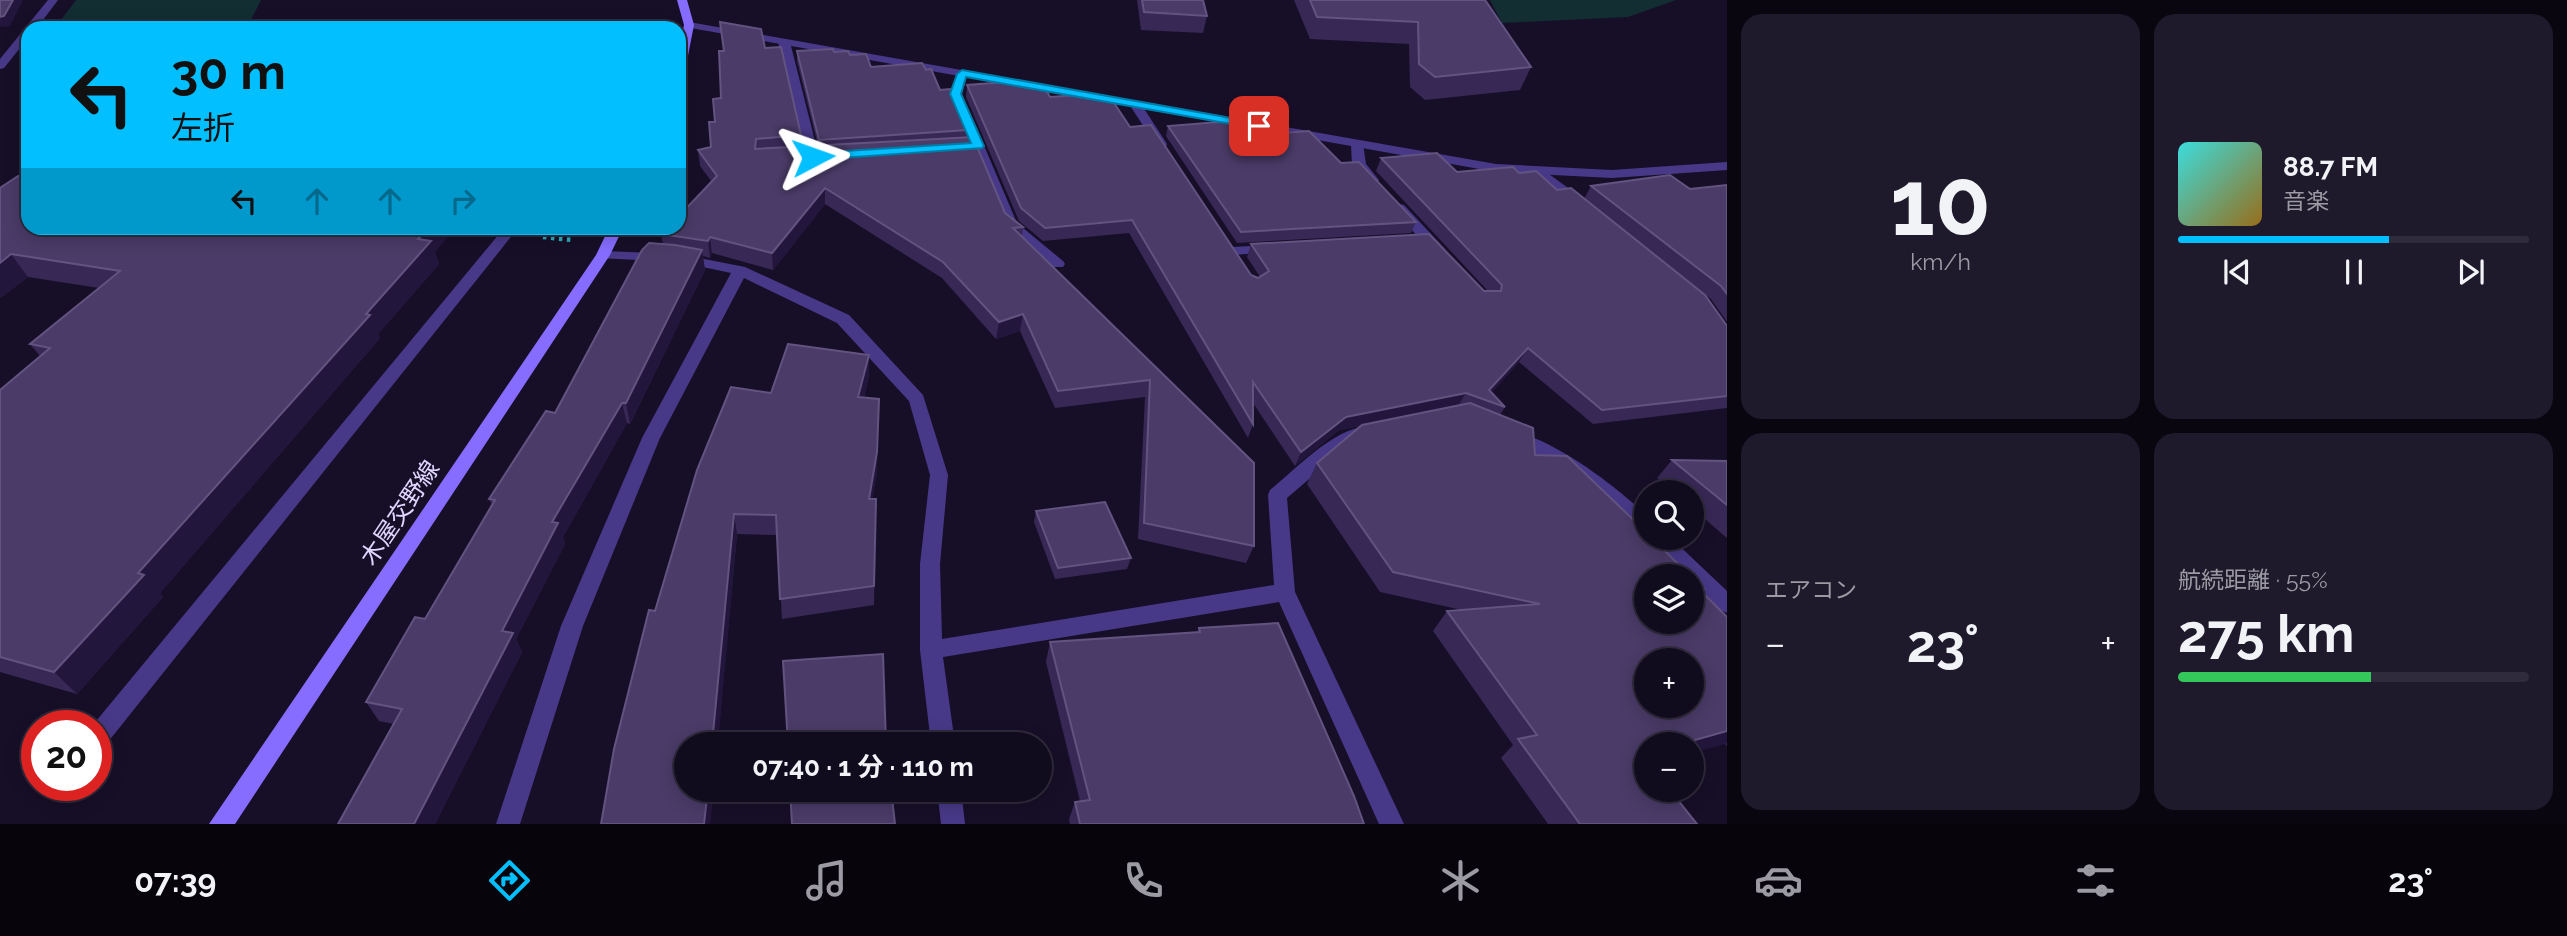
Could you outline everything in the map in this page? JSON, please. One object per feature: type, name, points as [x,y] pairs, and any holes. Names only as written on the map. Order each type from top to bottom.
[{"type":"main road","points":[[682,0],[689,25],[686,39]]},
{"type":"main road","name":"木屋交野線","points":[[221,824],[609,242]]},
{"type":"street","points":[[36,21],[53,0]]},
{"type":"street","points":[[689,25],[1496,168],[1542,173],[1650,176],[1727,166]]},
{"type":"street","points":[[0,66],[21,40]]},
{"type":"street","points":[[784,42],[813,157]]},
{"type":"street","points":[[962,74],[956,94],[971,146],[1012,225],[1058,264]]},
{"type":"street","points":[[1135,104],[1172,160]]},
{"type":"street","points":[[1357,144],[1359,165],[1447,259]]},
{"type":"street","points":[[1542,173],[1596,217]]},
{"type":"street","points":[[112,719],[505,235]]},
{"type":"street","points":[[1402,240],[1428,239]]},
{"type":"street","points":[[609,242],[740,270],[843,319],[917,399],[939,475],[930,564],[931,650],[941,732]]},
{"type":"street","points":[[1232,251],[1284,248]]},
{"type":"street","points":[[508,824],[572,626],[619,513],[651,438],[740,270]]},
{"type":"street","points":[[1495,429],[1543,448],[1634,515]]},
{"type":"street","points":[[1384,431],[1346,438],[1277,495],[1285,592],[1392,824]]},
{"type":"street","points":[[1671,550],[1727,604]]},
{"type":"street","points":[[931,650],[1285,592]]},
{"type":"street","points":[[950,802],[953,824]]},
{"type":"path","points":[[551,235],[609,242]]},
{"type":"green space","points":[[76,0],[261,0],[250,21],[60,21]]},
{"type":"green space","points":[[1490,0],[1676,0],[1628,17],[1502,23]]},
{"type":"building","points":[[0,0],[13,0],[4,16],[0,17]]},
{"type":"building","points":[[1142,0],[1203,0],[1207,16],[1144,12]]},
{"type":"building","points":[[1310,0],[1485,0],[1531,67],[1435,77],[1419,64],[1418,22],[1317,17]]},
{"type":"building","points":[[720,22],[761,29],[765,48],[781,47],[801,135],[756,139],[755,149],[973,137],[1005,213],[1023,227],[1013,228],[1254,463],[1254,546],[1144,523],[1150,380],[1058,391],[1023,314],[999,322],[943,262],[825,188],[772,253],[710,237],[708,241],[668,235],[686,235],[686,209],[717,176],[698,150],[711,147],[709,122],[715,122],[713,99],[721,98],[719,51],[724,51]]},
{"type":"building","points":[[833,49],[834,52],[848,51],[850,55],[866,54],[871,67],[922,63],[926,70],[931,69],[940,90],[950,89],[967,130],[819,140],[797,51]]},
{"type":"building","points":[[1021,81],[1025,87],[1044,86],[1050,97],[1095,94],[1099,100],[1112,100],[1130,127],[1151,125],[1251,275],[1258,278],[1269,271],[1251,244],[1429,234],[1484,291],[1501,291],[1502,285],[1381,158],[1437,153],[1457,172],[1513,167],[1519,173],[1536,171],[1557,190],[1571,188],[1705,295],[1727,326],[1727,396],[1602,410],[1528,348],[1489,390],[1505,407],[1466,393],[1346,417],[1301,452],[1253,382],[1253,424],[1132,220],[1045,228],[1021,208],[967,85]]},
{"type":"building","points":[[1231,121],[1244,136],[1309,131],[1341,163],[1359,162],[1416,222],[1241,232],[1168,126]]},
{"type":"building","points":[[1670,175],[1690,189],[1727,185],[1727,294],[1721,286],[1591,186]]},
{"type":"building","points":[[21,177],[21,235],[422,235],[418,239],[431,241],[366,314],[370,315],[138,573],[144,575],[54,672],[0,657],[0,390],[50,348],[30,344],[120,271],[11,254],[0,263],[0,188]]},
{"type":"building","points":[[649,243],[702,250],[626,403],[622,403],[552,522],[558,523],[502,631],[513,633],[414,824],[338,824],[402,709],[366,702],[415,617],[425,619],[495,500],[489,499],[546,411],[555,413],[642,250]]},
{"type":"building","points":[[788,344],[869,355],[858,397],[879,399],[877,452],[869,499],[876,499],[874,586],[780,599],[776,515],[734,514],[713,732],[674,732],[674,802],[707,802],[704,824],[601,824],[614,749],[649,610],[655,611],[697,470],[731,387],[771,393]]},
{"type":"building","points":[[1470,403],[1533,428],[1535,455],[1567,456],[1634,520],[1634,550],[1664,550],[1678,564],[1634,564],[1634,634],[1704,634],[1704,594],[1727,617],[1727,731],[1704,738],[1704,732],[1634,732],[1634,802],[1679,802],[1697,824],[1580,824],[1518,739],[1537,735],[1447,611],[1540,604],[1393,572],[1317,463],[1362,425]]},
{"type":"building","points":[[1672,460],[1727,461],[1727,505],[1704,486],[1704,480],[1696,480]]},
{"type":"building","points":[[1105,502],[1131,558],[1058,568],[1036,511]]},
{"type":"building","points":[[1278,623],[1364,824],[1080,824],[1075,802],[1090,800],[1050,642],[1200,632],[1199,628]]},
{"type":"building","points":[[883,654],[886,732],[787,732],[783,661]]},
{"type":"building","points":[[791,802],[892,802],[895,824],[792,824]]},
{"type":"route","points":[[813,157],[978,146],[956,94],[962,74],[1259,126]]}]
